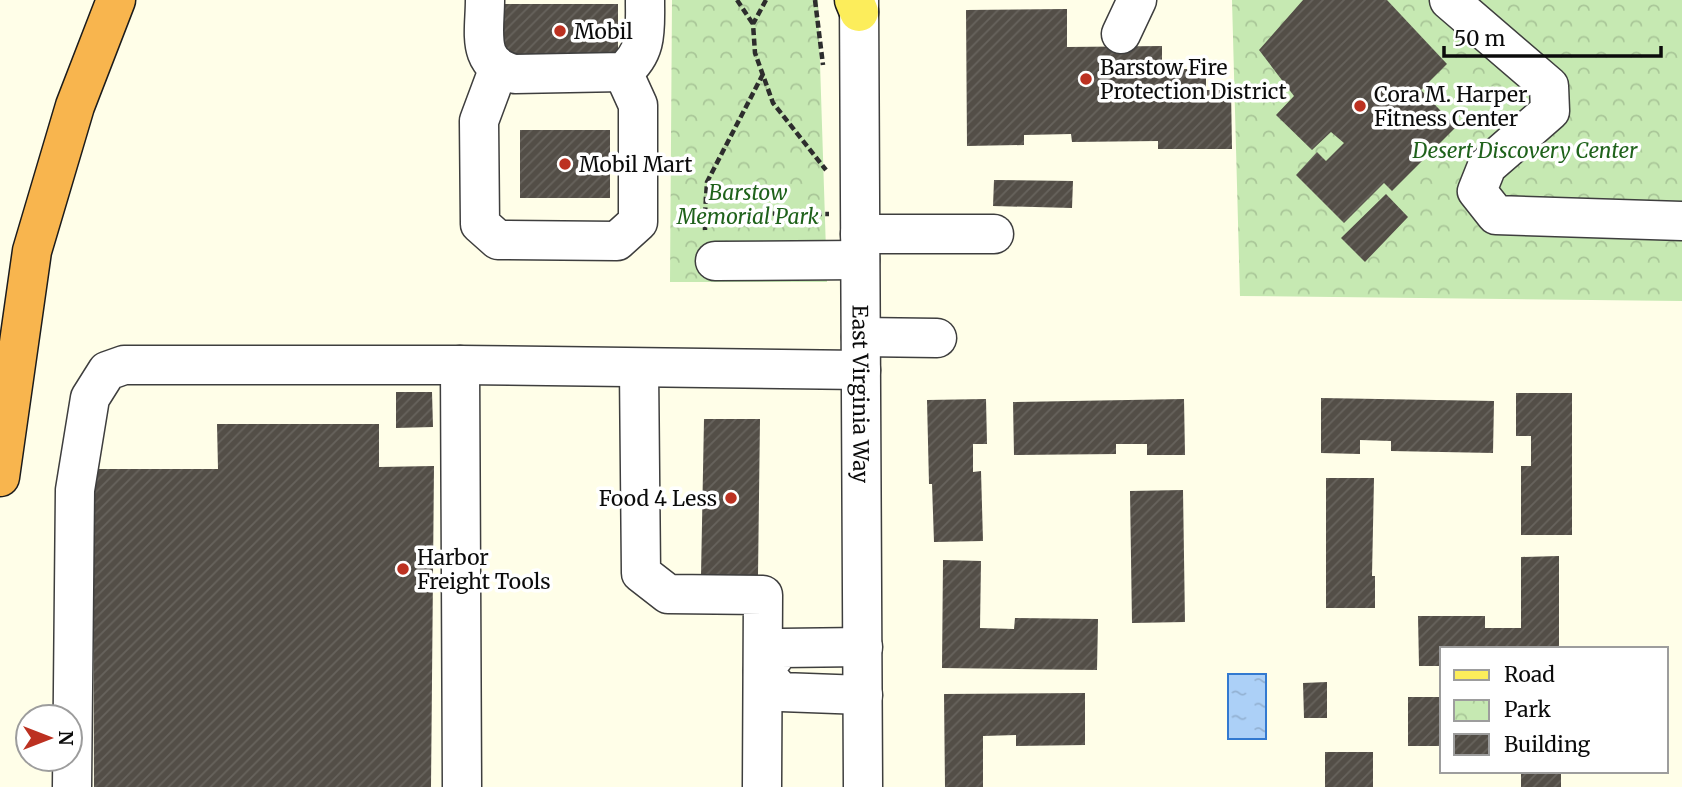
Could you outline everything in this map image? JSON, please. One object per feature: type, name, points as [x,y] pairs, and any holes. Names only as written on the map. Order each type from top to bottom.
[{"type":"highway","points":[[0,477],[32,251],[75,106],[116,0]]},
{"type":"street","points":[[485,0],[484,42],[488,57],[498,70],[515,74],[623,72],[636,61],[642,47],[645,0]]},
{"type":"street","points":[[1121,34],[1137,0]]},
{"type":"street","points":[[1449,0],[1549,86],[1550,111],[1487,166],[1477,191],[1496,215],[1682,220]]},
{"type":"street","name":"East Virginia Way","points":[[857,4],[850,236],[861,354],[863,787]]},
{"type":"street","points":[[498,70],[478,121],[480,224],[498,240],[617,242],[638,222],[638,105],[623,72]]},
{"type":"street","points":[[715,261],[850,236],[994,234]]},
{"type":"street","points":[[72,787],[75,490],[90,398],[107,371],[124,365],[460,365],[639,369],[861,354],[937,338]]},
{"type":"street","points":[[460,365],[462,787]]},
{"type":"street","points":[[639,369],[641,573],[668,594],[763,595],[762,787]]},
{"type":"street","points":[[763,671],[781,649],[863,647]]},
{"type":"street","points":[[763,671],[781,692],[863,695]]},
{"type":"path","points":[[737,0],[752,24],[755,53],[773,103],[828,173]]},
{"type":"path","points":[[752,24],[766,0]]},
{"type":"path","points":[[763,74],[707,182],[705,213],[850,236]]},
{"type":"green space","name":"Barstow Memorial Park","points":[[672,0],[818,0],[827,282],[670,282]]},
{"type":"green space","name":"Desert Discovery Center","points":[[1232,0],[1682,0],[1682,301],[1240,296]]},
{"type":"water","points":[[1228,674],[1266,674],[1266,739],[1228,739]]},
{"type":"building","name":"Cora M. Harper Fitness Center","points":[[1303,0],[1387,0],[1447,64],[1421,90],[1456,127],[1392,191],[1384,183],[1344,223],[1296,175],[1317,152],[1326,161],[1344,143],[1331,132],[1312,150],[1276,115],[1294,96],[1259,50]]},
{"type":"building","name":"Mobil","points":[[503,4],[618,4],[618,59],[503,58]]},
{"type":"building","name":"Barstow Fire Protection District","points":[[1067,9],[1067,47],[1162,46],[1162,69],[1206,69],[1206,90],[1231,90],[1232,149],[1158,149],[1158,141],[1072,142],[1071,134],[1024,135],[1024,145],[967,146],[966,10]]},
{"type":"building","name":"Mobil Mart","points":[[520,130],[610,130],[610,198],[520,198]]},
{"type":"building","points":[[994,180],[1073,181],[1072,208],[993,206]]},
{"type":"building","points":[[1386,194],[1408,217],[1365,262],[1341,238]]},
{"type":"building","points":[[396,392],[432,392],[433,427],[396,428]]},
{"type":"building","points":[[1516,393],[1572,393],[1572,535],[1521,535],[1521,466],[1531,466],[1531,436],[1516,436]]},
{"type":"building","points":[[1321,398],[1494,401],[1493,453],[1391,451],[1391,441],[1360,440],[1360,454],[1321,453]]},
{"type":"building","points":[[986,399],[987,444],[973,444],[973,472],[981,471],[983,541],[934,542],[932,484],[929,484],[927,400]]},
{"type":"building","points":[[1184,399],[1185,455],[1147,455],[1147,444],[1116,444],[1116,454],[1014,455],[1013,402]]},
{"type":"building","name":"Food 4 Less","points":[[704,419],[760,419],[758,576],[701,576]]},
{"type":"building","points":[[217,424],[379,424],[379,467],[434,466],[431,787],[94,787],[93,469],[218,469]]},
{"type":"building","points":[[1326,478],[1374,478],[1372,576],[1375,576],[1375,608],[1326,608]]},
{"type":"building","points":[[1183,490],[1185,622],[1132,623],[1130,491]]},
{"type":"building","points":[[1559,556],[1559,647],[1440,647],[1440,666],[1419,666],[1418,616],[1485,616],[1485,628],[1521,628],[1521,557]]},
{"type":"building","points":[[943,560],[981,561],[980,628],[1014,629],[1015,618],[1098,619],[1097,670],[942,668]]},
{"type":"building","points":[[1327,682],[1327,718],[1304,718],[1303,683]]},
{"type":"building","points":[[1085,693],[1085,745],[1016,746],[1016,735],[983,736],[983,787],[945,787],[944,694]]},
{"type":"building","points":[[1408,697],[1440,697],[1440,746],[1408,746]]},
{"type":"building","points":[[1325,752],[1373,752],[1373,787],[1325,787]]},
{"type":"building","points":[[1521,773],[1561,773],[1561,787],[1521,787]]},
{"type":"place","name":"Mobil","points":[[560,31]]},
{"type":"place","name":"Barstow Fire Protection District","points":[[1086,79]]},
{"type":"place","name":"Cora M. Harper Fitness Center","points":[[1360,106]]},
{"type":"place","name":"Mobil Mart","points":[[565,164]]},
{"type":"place","name":"Food 4 Less","points":[[731,498]]},
{"type":"place","name":"Harbor Freight Tools","points":[[403,569]]}]
